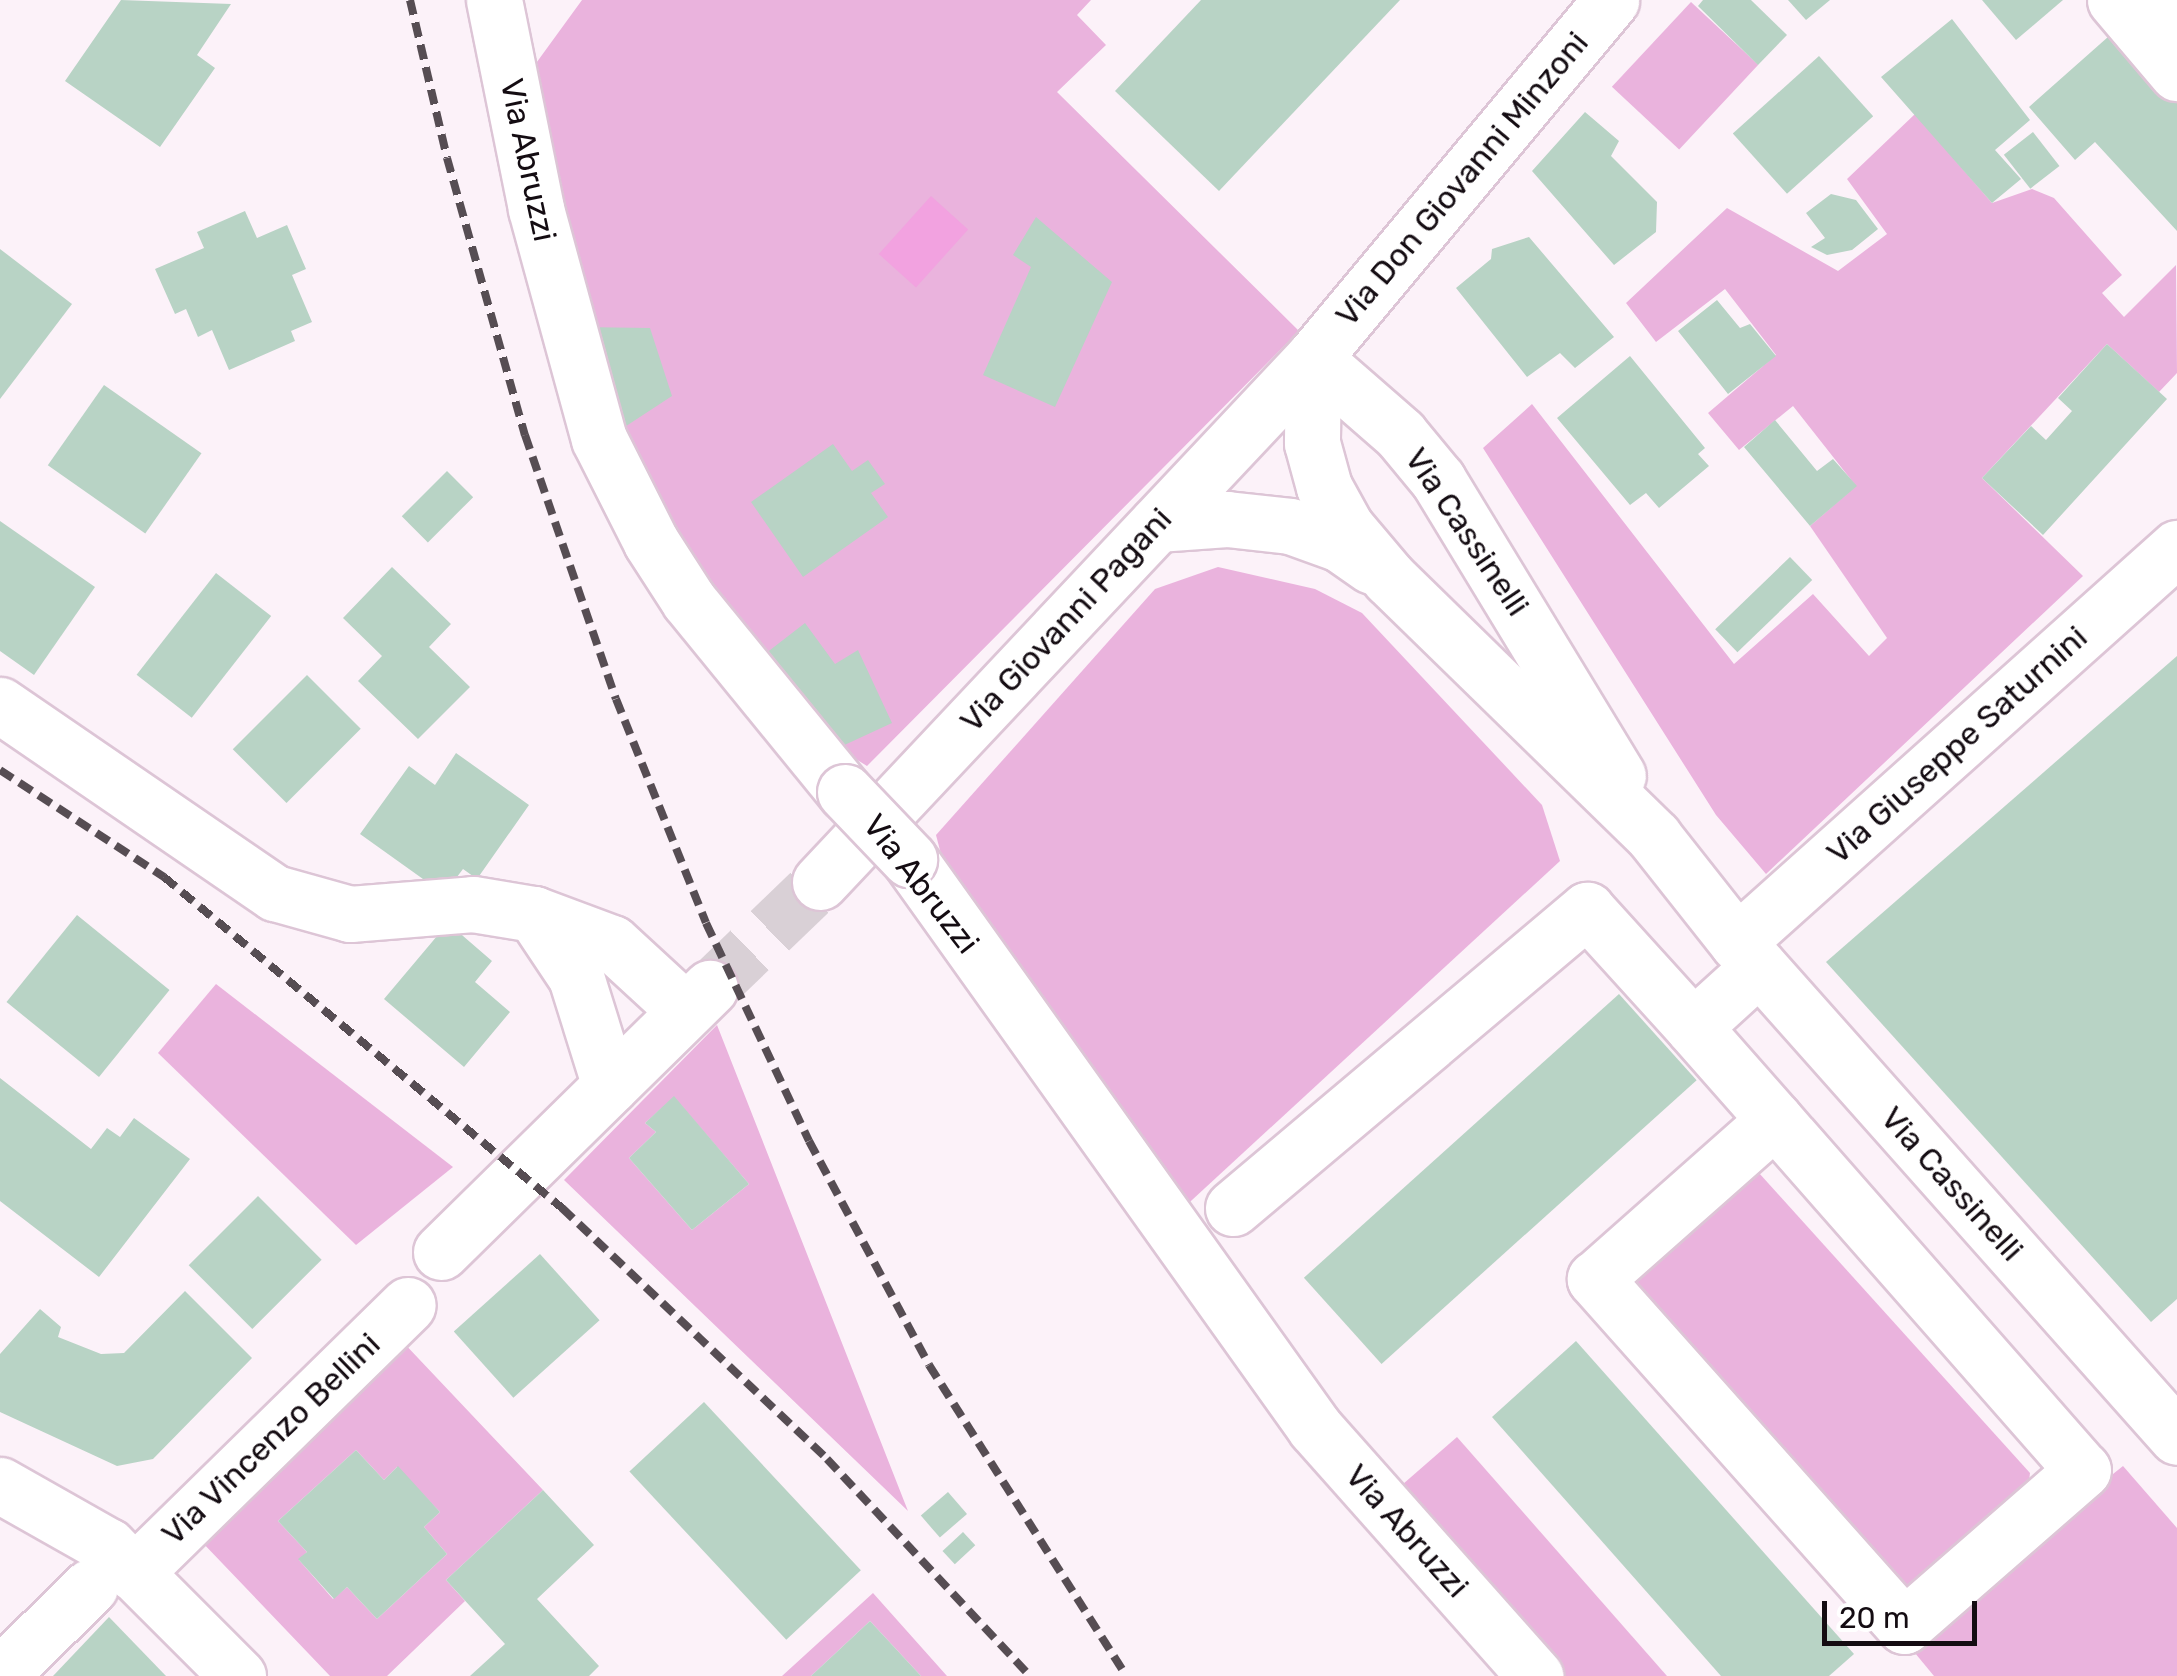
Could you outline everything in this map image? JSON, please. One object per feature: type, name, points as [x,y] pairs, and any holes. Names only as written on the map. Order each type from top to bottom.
[{"type":"street","name":"Via Don Giovanni Minzoni","points":[[1313,358],[1611,0]]},
{"type":"street","name":"Via Abruzzi","points":[[499,4],[536,209],[599,438],[650,542],[690,601],[845,792],[909,858],[1315,1428],[1536,1676]]},
{"type":"street","points":[[2144,10],[2177,73]]},
{"type":"street","name":"Via Giovanni Pagani","points":[[820,882],[1313,358]]},
{"type":"street","name":"Via Cassinelli","points":[[1313,358],[1312,442],[1324,488],[1346,527],[1390,579],[1654,837],[1748,955],[2177,1437]]},
{"type":"street","name":"Via Cassinelli","points":[[1313,358],[1400,434],[1459,509],[1654,837]]},
{"type":"street","name":"Via Cassinelli","points":[[1157,524],[1228,518],[1290,526],[1340,544],[1390,579]]},
{"type":"street","name":"Via Giuseppe Saturnini","points":[[1693,1027],[1748,955],[2177,548]]},
{"type":"street","points":[[0,706],[300,904],[350,914],[473,904],[534,914],[612,943],[698,999],[441,1252]]},
{"type":"street","points":[[1233,1208],[1587,910],[1693,1027],[1775,1120],[2083,1470],[1904,1626],[1595,1279],[1775,1120]]},
{"type":"street","points":[[534,914],[576,978],[610,1086]]},
{"type":"street","name":"Via Vincenzo Bellini","points":[[112,1580],[408,1305]]},
{"type":"street","points":[[0,1485],[108,1546],[112,1580],[238,1676]]},
{"type":"street","points":[[0,1675],[112,1580]]},
{"type":"shaded area","points":[[582,0],[1091,0],[1077,15],[1106,45],[1057,92],[1299,331],[867,766],[838,748],[761,657],[614,434],[580,327],[534,66]]},
{"type":"shaded area","points":[[1691,2],[1758,65],[1679,150],[1612,87]]},
{"type":"shaded area","points":[[1915,114],[1992,203],[2032,189],[2054,198],[2122,275],[2102,293],[2124,317],[2176,265],[2177,373],[2159,392],[2107,344],[1982,478],[2083,576],[1766,874],[1716,815],[1483,448],[1532,404],[1734,664],[1813,594],[1869,656],[1887,638],[1810,526],[1856,486],[1793,406],[1739,450],[1708,413],[1776,355],[1725,289],[1656,342],[1626,303],[1727,208],[1838,271],[1887,234],[1847,179]]},
{"type":"shaded area","points":[[931,196],[968,229],[916,287],[879,254]]},
{"type":"shaded area","points":[[1218,567],[1315,589],[1362,613],[1542,805],[1560,861],[1179,1212],[948,881],[936,835],[1155,589]]},
{"type":"shaded area","points":[[216,984],[453,1167],[356,1245],[158,1053]]},
{"type":"shaded area","points":[[717,1025],[908,1511],[564,1180]],"holes":[[[674,1097],[749,1184],[692,1230],[629,1158],[656,1132],[645,1123]]]},
{"type":"shaded area","points":[[1734,1173],[1759,1173],[2030,1473],[2026,1507],[1893,1598],[1624,1274]]},
{"type":"shaded area","points":[[401,1340],[543,1490],[446,1580],[465,1601],[387,1676],[330,1676],[200,1540]],"holes":[[[356,1450],[384,1480],[397,1467],[440,1512],[424,1527],[447,1554],[377,1619],[347,1587],[333,1599],[299,1560],[307,1552],[278,1521]]]},
{"type":"shaded area","points":[[1457,1437],[1667,1676],[1560,1676],[1395,1491]]},
{"type":"shaded area","points":[[2123,1466],[2177,1528],[2177,1676],[1934,1676],[1905,1641]]},
{"type":"shaded area","points":[[873,1593],[947,1676],[921,1676],[870,1621],[811,1676],[782,1676]]},
{"type":"building","points":[[121,0],[231,4],[197,55],[215,68],[160,147],[65,81]]},
{"type":"building","points":[[1201,0],[1400,0],[1219,191],[1115,91]]},
{"type":"building","points":[[1703,0],[1751,0],[1787,35],[1758,65],[1698,6]]},
{"type":"building","points":[[1788,0],[1830,0],[1806,20]]},
{"type":"building","points":[[1982,0],[2063,0],[2016,40]]},
{"type":"building","points":[[1952,19],[2030,120],[1995,150],[2021,179],[1992,203],[1881,77]]},
{"type":"building","points":[[2117,29],[2177,98],[2177,231],[2095,142],[2075,160],[2029,107]]},
{"type":"building","points":[[1819,56],[1873,116],[1787,194],[1733,134]]},
{"type":"building","points":[[1585,112],[1619,141],[1611,156],[1657,202],[1656,232],[1614,265],[1532,171]]},
{"type":"building","points":[[2033,132],[2059,166],[2030,189],[2004,155]]},
{"type":"building","points":[[1831,194],[1856,200],[1878,229],[1852,250],[1827,255],[1811,247],[1825,238],[1806,213]]},
{"type":"building","points":[[245,211],[257,238],[287,225],[306,269],[292,275],[312,322],[291,331],[295,341],[229,370],[212,330],[198,337],[186,309],[175,314],[155,269],[204,248],[197,232]]},
{"type":"building","points":[[1036,217],[1112,282],[1055,407],[983,375],[1031,267],[1013,255]]},
{"type":"building","points":[[1529,237],[1614,337],[1575,368],[1560,353],[1527,377],[1456,288],[1491,259],[1492,249]]},
{"type":"building","points":[[0,249],[72,304],[0,399]]},
{"type":"building","points":[[1717,300],[1740,328],[1750,324],[1776,356],[1728,394],[1678,331]]},
{"type":"building","points":[[580,327],[650,328],[672,396],[614,434]]},
{"type":"building","points":[[2107,344],[2167,399],[2043,535],[1982,478],[2031,426],[2046,440],[2072,411],[2058,398]]},
{"type":"building","points":[[1630,356],[1705,448],[1698,454],[1709,466],[1659,508],[1646,493],[1630,505],[1557,418]]},
{"type":"building","points":[[104,385],[201,453],[145,534],[48,465]]},
{"type":"building","points":[[1775,420],[1817,471],[1833,459],[1857,486],[1810,526],[1744,447]]},
{"type":"building","points":[[833,444],[852,471],[868,460],[885,484],[871,493],[888,517],[803,577],[751,502]]},
{"type":"building","points":[[447,471],[473,497],[428,542],[402,516]]},
{"type":"building","points":[[0,521],[95,587],[34,675],[0,651]]},
{"type":"building","points":[[1790,557],[1812,580],[1737,652],[1715,629]]},
{"type":"building","points":[[392,567],[451,624],[429,647],[470,687],[418,739],[358,681],[382,656],[343,618]]},
{"type":"building","points":[[216,573],[271,616],[192,718],[137,675]]},
{"type":"building","points":[[805,623],[835,664],[858,650],[892,723],[838,748],[761,657]]},
{"type":"building","points":[[2177,656],[2177,1299],[2151,1322],[1826,962]]},
{"type":"building","points":[[307,675],[361,729],[286,803],[233,749]]},
{"type":"building","points":[[456,753],[529,805],[477,879],[463,869],[444,894],[360,834],[409,766],[435,785]]},
{"type":"building","points":[[77,915],[169,990],[99,1077],[7,1002]]},
{"type":"building","points":[[448,923],[492,961],[475,982],[510,1012],[464,1067],[384,999]]},
{"type":"building","points":[[1619,994],[1697,1080],[1382,1364],[1304,1278]]},
{"type":"building","points":[[0,1078],[91,1149],[107,1128],[120,1137],[134,1118],[190,1159],[99,1277],[0,1201]]},
{"type":"building","points":[[674,1096],[749,1184],[692,1230],[629,1158],[656,1132],[645,1123]]},
{"type":"building","points":[[258,1196],[322,1260],[252,1329],[189,1265]]},
{"type":"building","points":[[540,1254],[600,1320],[513,1398],[454,1332]]},
{"type":"building","points":[[185,1291],[252,1358],[153,1459],[117,1466],[0,1412],[0,1354],[40,1309],[61,1327],[58,1337],[101,1354],[124,1353]]},
{"type":"building","points":[[1576,1341],[1854,1654],[1829,1676],[1721,1676],[1492,1417]]},
{"type":"building","points":[[704,1402],[861,1570],[786,1640],[629,1472]]},
{"type":"building","points":[[356,1450],[384,1480],[398,1466],[440,1512],[424,1527],[447,1554],[377,1619],[347,1587],[334,1599],[298,1559],[307,1552],[278,1521]]},
{"type":"building","points":[[543,1490],[594,1545],[537,1599],[599,1666],[589,1676],[470,1676],[505,1644],[446,1580]]},
{"type":"building","points":[[948,1492],[967,1514],[940,1538],[921,1516]]},
{"type":"building","points":[[963,1532],[975,1545],[955,1564],[943,1551]]},
{"type":"building","points":[[109,1617],[166,1676],[53,1676]]},
{"type":"building","points":[[870,1621],[921,1676],[811,1676]]},
{"type":"tunnel","points":[[710,988],[820,882]]},
{"type":"railway","points":[[410,0],[447,158],[525,435],[616,699],[706,923],[809,1141],[929,1365],[1126,1676]]},
{"type":"railway","points":[[0,770],[164,877],[562,1208],[827,1459],[1030,1676]]}]
